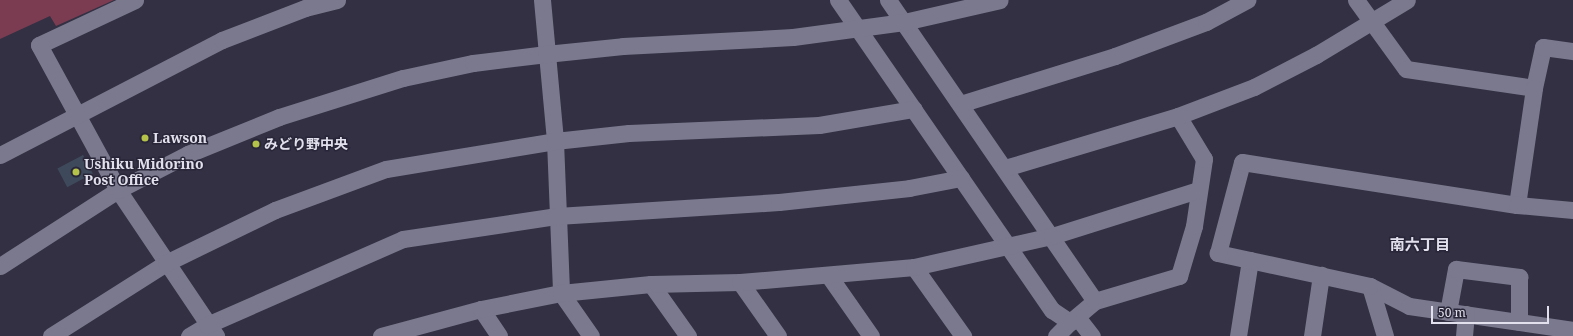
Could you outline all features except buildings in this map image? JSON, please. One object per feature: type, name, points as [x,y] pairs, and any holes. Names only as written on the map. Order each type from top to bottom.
[{"type":"street","points":[[135,0],[38,45],[118,190],[212,330]]},
{"type":"street","points":[[0,155],[75,114],[222,40],[305,8],[337,0]]},
{"type":"street","points":[[542,0],[555,141],[561,293],[591,336]]},
{"type":"street","points":[[838,0],[1052,310],[1074,320],[1092,336]]},
{"type":"street","points":[[888,0],[1052,236],[1095,301]]},
{"type":"street","points":[[0,266],[118,190],[188,154],[279,116],[403,78],[473,63],[546,54],[623,46],[793,37],[904,22],[1000,0]]},
{"type":"street","points":[[960,104],[1115,56],[1206,22],[1247,0]]},
{"type":"street","points":[[1356,0],[1371,23],[1406,69],[1534,88]]},
{"type":"street","points":[[1005,168],[1178,116],[1254,87],[1371,23],[1407,0]]},
{"type":"street","points":[[1517,205],[1534,88],[1543,47],[1573,51]]},
{"type":"street","points":[[51,336],[166,263],[275,210],[386,169],[555,141],[629,134],[819,125],[914,110]]},
{"type":"street","points":[[1056,336],[1095,301],[1179,276],[1194,226],[1198,190],[1204,159],[1178,116]]},
{"type":"street","points":[[1573,210],[1517,205],[1242,162],[1218,253],[1370,286],[1409,306],[1573,330]]},
{"type":"street","points":[[189,336],[212,330],[403,239],[557,216],[779,202],[909,188],[961,178]]},
{"type":"street","points":[[381,336],[402,333],[481,309],[561,293],[651,284],[740,282],[914,268],[1052,236],[1198,190]]},
{"type":"street","points":[[1238,336],[1250,260]]},
{"type":"street","points":[[914,268],[963,336]]},
{"type":"street","points":[[1448,312],[1456,269],[1519,277],[1519,322]]},
{"type":"street","points":[[1312,336],[1321,275]]},
{"type":"street","points":[[829,276],[871,336]]},
{"type":"street","points":[[740,282],[778,336]]},
{"type":"street","points":[[651,284],[688,336]]},
{"type":"street","points":[[1370,286],[1385,336]]},
{"type":"street","points":[[481,309],[499,336]]},
{"type":"street","points":[[1464,336],[1466,314]]},
{"type":"shaded area","points":[[0,0],[114,0],[56,26],[50,16],[0,39]]},
{"type":"place","name":"Lawson","points":[[145,138]]},
{"type":"place","name":"みどり野中央","points":[[256,144]]},
{"type":"place","name":"Ushiku Midorino Post Office","points":[[76,172]]},
{"type":"district","name":"南六丁目","points":[[1420,245]]}]
